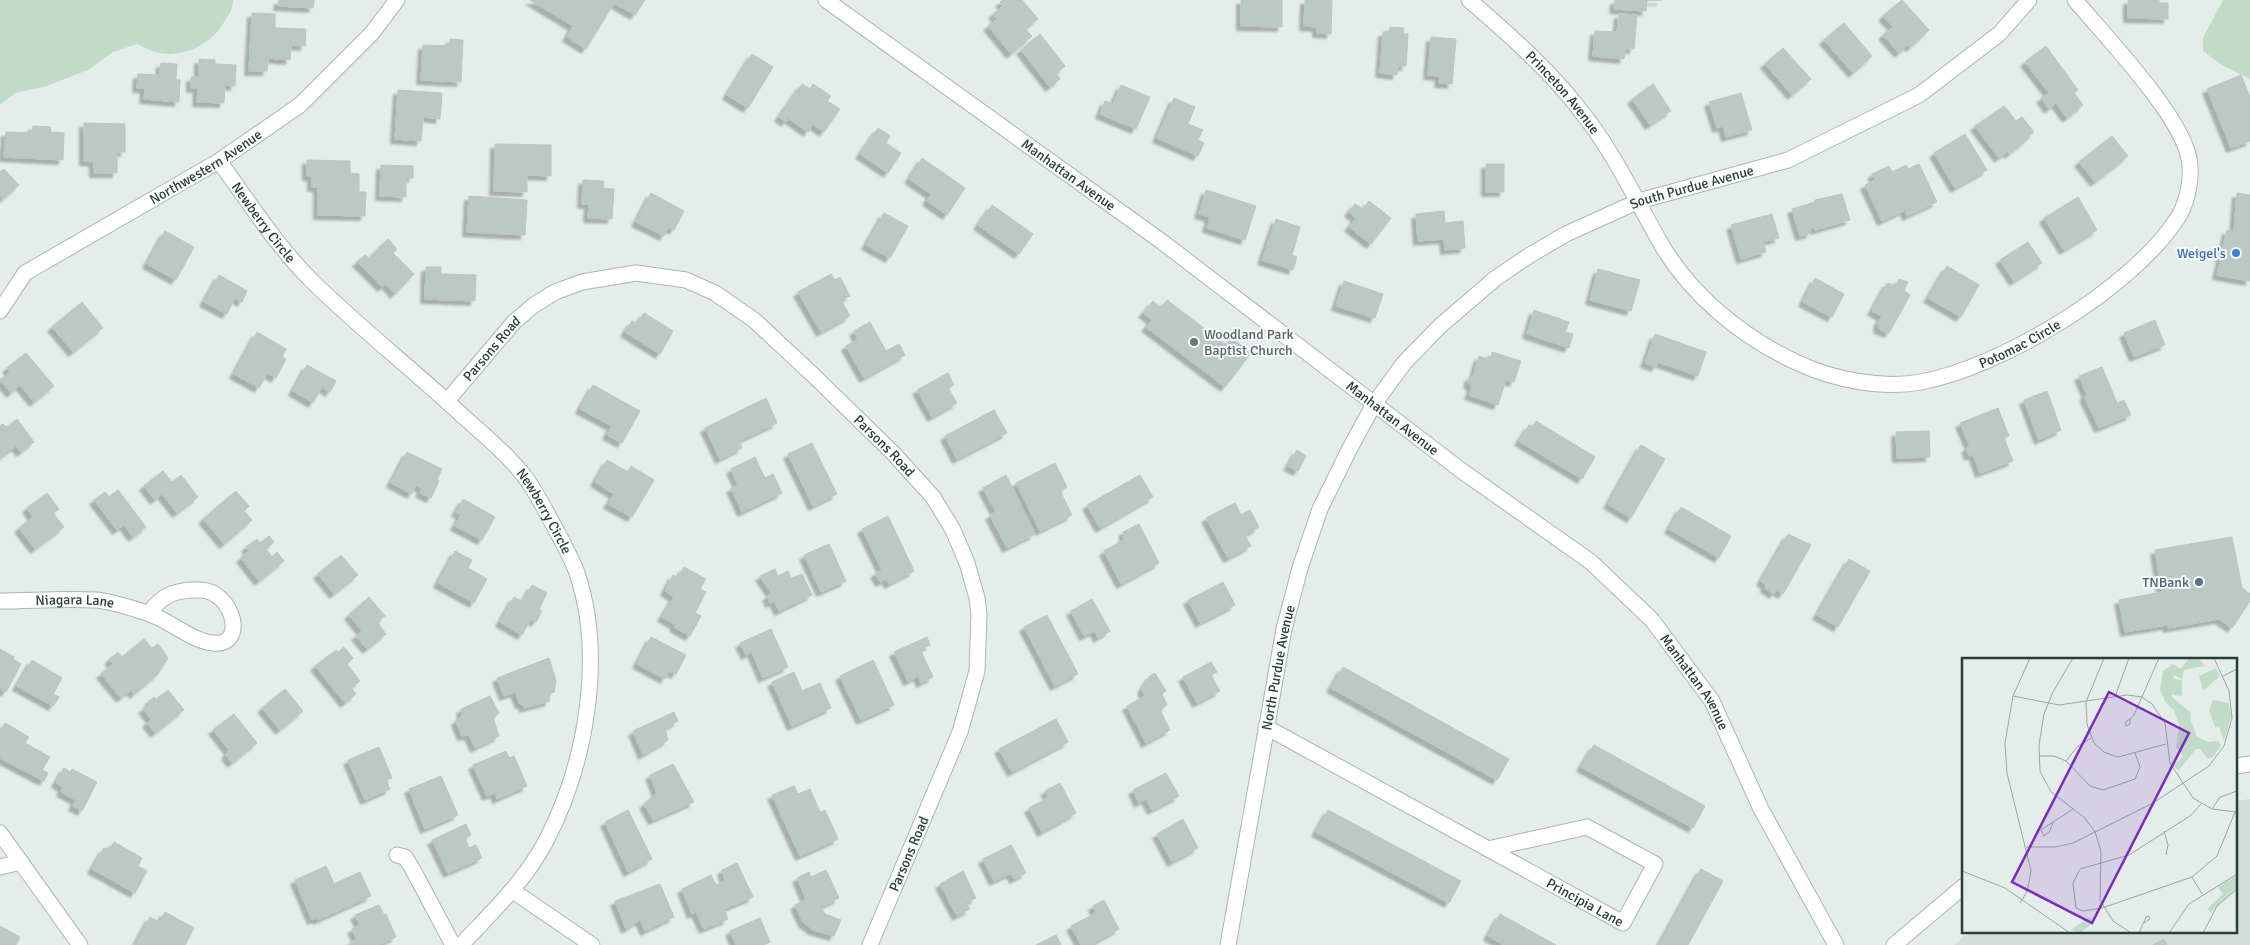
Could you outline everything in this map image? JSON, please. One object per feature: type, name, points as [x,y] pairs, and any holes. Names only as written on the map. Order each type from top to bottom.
[{"type":"street","name":"Northwestern Avenue","points":[[0,311],[25,273],[219,161],[300,105],[372,33],[396,0]]},
{"type":"street","name":"Manhattan Avenue","points":[[826,0],[1161,241],[1462,470],[1591,562],[1652,620],[1712,701],[1761,810],[1836,945]]},
{"type":"street","name":"Princeton Avenue","points":[[1469,0],[1507,32],[1544,69],[1586,117],[1616,160],[1639,201]]},
{"type":"street","name":"South Purdue Avenue","points":[[1374,404],[1404,363],[1440,326],[1496,278],[1566,234],[1639,201],[1788,160],[1919,95],[1999,34],[2029,0]]},
{"type":"street","name":"Potomac Circle","points":[[1639,201],[1662,244],[1687,280],[1723,315],[1762,344],[1799,364],[1827,374],[1854,380],[1877,383],[1918,382],[1967,369],[2009,352],[2102,293],[2152,251],[2178,220],[2190,184],[2190,161],[2184,140],[2154,95],[2075,0]]},
{"type":"street","name":"Newberry Circle","points":[[219,161],[278,244],[312,281],[386,350],[447,401],[522,472],[545,509],[577,573],[585,605],[590,639],[590,705],[566,800],[545,842],[513,891],[461,945]]},
{"type":"street","name":"Parsons Road","points":[[447,401],[514,322],[534,305],[555,292],[582,282],[636,273],[686,280],[716,293],[754,320],[846,407],[933,497],[953,530],[977,598],[979,615],[977,671],[960,732],[870,945]]},
{"type":"street","name":"North Purdue Avenue","points":[[1228,945],[1284,629],[1320,509],[1374,404]]},
{"type":"street","name":"Niagara Lane","points":[[0,601],[96,600],[149,613],[201,640],[214,644],[224,641],[231,635],[234,627],[232,613],[227,604],[215,594],[203,590],[172,593],[157,603],[149,613]]},
{"type":"street","name":"Principia Lane","points":[[1266,727],[1488,849],[1623,923],[1655,864],[1587,827],[1488,849]]},
{"type":"street","points":[[0,833],[80,945]]},
{"type":"street","points":[[397,855],[404,857],[412,868],[453,945]]},
{"type":"street","points":[[0,867],[21,862]]},
{"type":"street","points":[[1894,945],[1962,888]]},
{"type":"street","points":[[513,891],[592,945]]},
{"type":"shaded area","points":[[2250,799],[2250,945],[1954,945],[1969,932],[2238,932],[2238,801]]},
{"type":"green space","points":[[0,0],[233,0],[230,13],[217,32],[210,39],[193,49],[174,54],[165,54],[137,44],[113,52],[90,69],[47,86],[15,93],[0,105]]},
{"type":"green space","points":[[2223,0],[2250,0],[2250,79],[2222,65],[2203,51],[2203,38]]},
{"type":"building","points":[[279,0],[314,0],[313,8],[278,6]]},
{"type":"building","points":[[530,0],[645,0],[635,15],[614,3],[586,49],[567,37],[573,26]]},
{"type":"building","points":[[1003,0],[1022,0],[1038,19],[1025,29],[1032,36],[1011,54],[988,26],[997,19],[993,14],[1003,6],[1000,2]]},
{"type":"building","points":[[1241,0],[1282,0],[1282,27],[1241,26]]},
{"type":"building","points":[[1305,0],[1332,0],[1331,34],[1317,33],[1317,27],[1304,26]]},
{"type":"building","points":[[1615,0],[1647,0],[1646,11],[1614,9]]},
{"type":"building","points":[[1902,0],[1929,30],[1911,47],[1908,45],[1899,53],[1883,35],[1893,27],[1883,16]]},
{"type":"building","points":[[2128,0],[2159,0],[2159,3],[2168,3],[2168,19],[2128,18]]},
{"type":"building","points":[[252,13],[275,14],[275,28],[306,29],[305,46],[291,45],[290,60],[268,58],[267,71],[249,71]]},
{"type":"building","points":[[1619,14],[1637,15],[1634,49],[1625,49],[1624,59],[1593,56],[1595,31],[1617,32]]},
{"type":"building","points":[[1844,23],[1872,56],[1853,73],[1824,40]]},
{"type":"building","points":[[1390,27],[1404,28],[1403,34],[1408,34],[1406,66],[1398,66],[1397,75],[1380,73],[1383,32],[1389,32]]},
{"type":"building","points":[[1040,34],[1065,66],[1056,73],[1060,79],[1050,87],[1021,50]]},
{"type":"building","points":[[1431,37],[1456,39],[1452,84],[1439,83],[1440,76],[1428,75]]},
{"type":"building","points":[[450,39],[463,40],[461,82],[421,80],[423,45],[450,46]]},
{"type":"building","points":[[2046,46],[2078,90],[2074,93],[2083,105],[2067,118],[2056,103],[2049,109],[2041,98],[2049,93],[2025,62]]},
{"type":"building","points":[[1783,48],[1811,79],[1792,95],[1765,64]]},
{"type":"building","points":[[752,54],[773,67],[748,108],[727,95]]},
{"type":"building","points":[[199,59],[215,60],[215,64],[236,65],[235,86],[225,85],[224,103],[197,102],[198,88],[191,88],[191,77],[199,77]]},
{"type":"building","points":[[161,63],[177,64],[176,80],[180,80],[179,102],[144,99],[145,88],[137,88],[138,74],[160,75]]},
{"type":"building","points":[[2241,75],[2250,97],[2250,141],[2231,148],[2207,89]]},
{"type":"building","points":[[802,84],[810,89],[813,84],[831,96],[827,101],[840,109],[824,132],[813,124],[808,132],[788,118],[786,122],[779,117]]},
{"type":"building","points":[[1653,84],[1671,111],[1650,125],[1632,99]]},
{"type":"building","points":[[1121,85],[1150,97],[1136,129],[1100,114],[1105,101],[1113,104]]},
{"type":"building","points":[[398,90],[442,93],[440,119],[423,117],[421,141],[395,139]]},
{"type":"building","points":[[1741,93],[1752,130],[1726,137],[1723,126],[1717,128],[1709,102]]},
{"type":"building","points":[[1174,98],[1195,107],[1188,124],[1203,130],[1198,140],[1204,143],[1198,156],[1157,138]]},
{"type":"building","points":[[2004,106],[2016,121],[2022,117],[2034,132],[2009,154],[2008,151],[1999,158],[1975,126]]},
{"type":"building","points":[[84,123],[125,124],[125,152],[117,152],[117,173],[94,173],[94,162],[84,161]]},
{"type":"building","points":[[33,126],[51,127],[50,132],[64,133],[63,160],[4,157],[6,132],[32,133]]},
{"type":"building","points":[[878,128],[890,136],[886,143],[901,153],[888,173],[860,154]]},
{"type":"building","points":[[1965,134],[1987,170],[1955,188],[1934,153]]},
{"type":"building","points":[[2112,136],[2128,156],[2095,182],[2079,162]]},
{"type":"building","points":[[495,144],[551,145],[551,176],[527,175],[527,192],[494,191]]},
{"type":"building","points":[[922,158],[965,188],[947,215],[927,201],[931,194],[909,179]]},
{"type":"building","points":[[307,160],[350,161],[350,173],[359,174],[359,192],[366,192],[365,216],[318,215],[318,187],[312,187],[312,176],[307,176]]},
{"type":"building","points":[[1486,164],[1504,164],[1504,192],[1486,192]]},
{"type":"building","points":[[1919,164],[1937,202],[1907,216],[1905,210],[1882,221],[1865,185],[1875,180],[1872,174],[1889,166],[1892,172],[1906,165],[1908,169]]},
{"type":"building","points":[[381,165],[413,166],[413,178],[406,178],[406,197],[380,196]]},
{"type":"building","points":[[4,169],[19,185],[3,199],[0,196],[0,172]]},
{"type":"building","points":[[583,180],[604,181],[603,188],[614,189],[612,219],[588,218],[589,204],[582,204]]},
{"type":"building","points":[[1206,190],[1256,206],[1245,240],[1207,228],[1210,217],[1199,214]]},
{"type":"building","points":[[651,193],[684,211],[674,230],[669,227],[664,236],[636,222]]},
{"type":"building","name":"Weigel's","points":[[2237,193],[2250,195],[2250,281],[2217,275],[2227,230],[2234,231]]},
{"type":"building","points":[[1842,194],[1850,220],[1815,230],[1814,227],[1810,229],[1811,233],[1800,236],[1792,209],[1815,202],[1815,200]]},
{"type":"building","points":[[469,196],[527,200],[525,235],[467,232]]},
{"type":"building","points":[[2078,197],[2097,230],[2064,250],[2044,218]]},
{"type":"building","points":[[1369,201],[1391,218],[1371,244],[1349,227],[1356,218],[1349,212],[1355,204],[1363,209]]},
{"type":"building","points":[[992,205],[1033,234],[1019,254],[978,225]]},
{"type":"building","points":[[1444,211],[1445,223],[1463,221],[1465,248],[1445,250],[1444,239],[1418,241],[1416,214]]},
{"type":"building","points":[[884,213],[908,226],[890,258],[866,245]]},
{"type":"building","points":[[1772,214],[1779,238],[1763,242],[1766,252],[1741,259],[1731,225]]},
{"type":"building","points":[[1276,219],[1300,227],[1292,255],[1297,257],[1293,270],[1262,260]]},
{"type":"building","points":[[165,231],[194,247],[176,280],[147,264]]},
{"type":"building","points":[[388,239],[397,249],[393,253],[414,274],[395,294],[386,284],[382,287],[357,262],[365,255],[369,258]]},
{"type":"building","points":[[2028,242],[2042,263],[2014,281],[2000,260]]},
{"type":"building","points":[[1947,266],[1979,285],[1961,317],[1928,298]]},
{"type":"building","points":[[426,267],[441,267],[441,274],[476,275],[475,301],[425,299]]},
{"type":"building","points":[[1598,269],[1640,280],[1631,311],[1590,300]]},
{"type":"building","points":[[831,274],[835,280],[840,277],[850,296],[841,300],[850,316],[821,332],[798,292]]},
{"type":"building","points":[[219,275],[247,291],[242,302],[235,298],[227,314],[204,302]]},
{"type":"building","points":[[1815,278],[1844,294],[1832,317],[1803,302]]},
{"type":"building","points":[[1899,279],[1908,282],[1904,290],[1910,295],[1889,333],[1879,329],[1878,323],[1882,316],[1872,311],[1887,283],[1896,286]]},
{"type":"building","points":[[1344,281],[1383,294],[1375,318],[1336,306]]},
{"type":"building","name":"Woodland Park Baptist Church","points":[[1167,300],[1226,345],[1232,338],[1251,353],[1225,387],[1146,327],[1152,320],[1143,313],[1153,301],[1161,308]]},
{"type":"building","points":[[82,302],[103,328],[73,352],[52,327]]},
{"type":"building","points":[[1534,310],[1569,322],[1565,332],[1573,334],[1569,348],[1527,334]]},
{"type":"building","points":[[644,313],[673,331],[660,354],[625,332],[632,321],[637,324]]},
{"type":"building","points":[[2155,320],[2165,345],[2134,357],[2124,333]]},
{"type":"building","points":[[870,322],[886,351],[899,344],[905,355],[864,378],[846,346],[858,339],[854,331]]},
{"type":"building","points":[[257,332],[286,349],[282,357],[286,359],[276,378],[267,373],[259,388],[234,374]]},
{"type":"building","points":[[1655,334],[1706,352],[1698,376],[1658,362],[1656,367],[1645,363]]},
{"type":"building","points":[[1492,352],[1521,361],[1514,382],[1506,380],[1498,405],[1469,395],[1472,387],[1468,383],[1470,376],[1473,377],[1479,356],[1490,360]]},
{"type":"building","points":[[26,353],[54,386],[34,402],[20,385],[11,393],[0,380],[10,372],[7,368]]},
{"type":"building","points":[[307,365],[336,381],[330,392],[322,387],[313,403],[293,391]]},
{"type":"building","points":[[2102,367],[2117,403],[2124,400],[2131,415],[2099,428],[2084,396],[2087,395],[2079,376]]},
{"type":"building","points":[[948,373],[954,385],[948,388],[957,403],[932,417],[917,390]]},
{"type":"building","points":[[593,385],[640,411],[622,443],[607,435],[612,426],[580,409]]},
{"type":"building","points":[[2047,391],[2061,430],[2039,440],[2024,400]]},
{"type":"building","points":[[766,398],[777,423],[739,441],[742,448],[720,459],[705,428]]},
{"type":"building","points":[[1998,408],[2009,436],[2004,438],[2013,461],[1980,473],[1973,454],[1969,456],[1966,448],[1970,446],[1960,423]]},
{"type":"building","points":[[994,410],[1007,433],[957,459],[945,436]]},
{"type":"building","points":[[17,419],[34,442],[21,452],[16,446],[0,458],[0,426],[2,424],[7,427]]},
{"type":"building","points":[[1536,421],[1595,457],[1582,479],[1519,441],[1529,425],[1532,427]]},
{"type":"building","points":[[1929,431],[1930,457],[1897,458],[1896,432]]},
{"type":"building","points":[[812,443],[837,494],[813,506],[788,454]]},
{"type":"building","points":[[1641,445],[1665,459],[1631,518],[1608,504]]},
{"type":"building","points":[[1297,450],[1306,456],[1298,471],[1288,466]]},
{"type":"building","points":[[407,452],[442,469],[431,498],[420,493],[422,488],[416,485],[412,494],[391,483]]},
{"type":"building","points":[[755,457],[765,478],[773,474],[782,493],[742,512],[731,488],[738,485],[731,469]]},
{"type":"building","points":[[607,460],[628,472],[631,466],[654,480],[632,517],[608,504],[614,494],[595,482]]},
{"type":"building","points":[[1055,463],[1067,487],[1060,491],[1072,515],[1040,531],[1016,483]]},
{"type":"building","points":[[163,471],[172,482],[181,475],[198,497],[177,513],[162,494],[155,500],[144,486]]},
{"type":"building","points":[[1006,475],[1035,534],[1007,548],[990,515],[996,512],[983,488]]},
{"type":"building","points":[[1140,475],[1153,497],[1100,528],[1087,505]]},
{"type":"building","points":[[118,490],[146,527],[133,537],[124,525],[117,530],[94,500],[105,492],[109,497]]},
{"type":"building","points":[[236,491],[249,506],[244,511],[252,520],[224,544],[203,519]]},
{"type":"building","points":[[47,493],[59,509],[53,513],[64,527],[35,549],[19,528],[33,517],[27,508]]},
{"type":"building","points":[[463,499],[495,517],[482,540],[455,526],[461,515],[456,512]]},
{"type":"building","points":[[1235,503],[1241,515],[1250,510],[1259,527],[1245,535],[1251,546],[1228,558],[1206,518]]},
{"type":"building","points":[[1681,507],[1731,536],[1719,558],[1669,529]]},
{"type":"building","points":[[888,516],[914,571],[889,584],[887,579],[880,582],[875,573],[882,570],[862,529]]},
{"type":"building","points":[[1139,524],[1159,563],[1121,584],[1104,551],[1124,540],[1123,532]]},
{"type":"building","points":[[1788,534],[1811,545],[1783,594],[1776,590],[1774,594],[1765,588],[1766,585],[1761,581]]},
{"type":"building","points":[[269,536],[274,542],[266,549],[272,557],[277,552],[284,561],[259,581],[241,558],[249,551],[246,547],[257,539],[260,543]]},
{"type":"building","points":[[2232,537],[2242,588],[2250,594],[2250,601],[2232,628],[2219,619],[2168,628],[2167,625],[2125,632],[2119,600],[2162,592],[2155,550]]},
{"type":"building","points":[[829,544],[846,581],[821,592],[804,555]]},
{"type":"building","points":[[455,551],[472,560],[468,568],[487,579],[474,603],[438,583]]},
{"type":"building","points":[[341,555],[358,575],[334,594],[318,574]]},
{"type":"building","points":[[1849,559],[1870,571],[1838,627],[1817,615]]},
{"type":"building","points":[[684,567],[706,579],[700,589],[706,592],[695,613],[701,616],[690,636],[674,627],[676,625],[662,617],[674,597],[665,591],[673,575],[678,578]]},
{"type":"building","points":[[775,569],[778,576],[788,571],[791,578],[802,574],[812,595],[779,611],[774,601],[770,603],[767,596],[772,594],[760,576]]},
{"type":"building","points":[[1223,582],[1235,605],[1200,623],[1188,600]]},
{"type":"building","points":[[532,585],[547,593],[539,609],[542,611],[536,622],[531,619],[522,635],[500,622],[514,597],[523,602]]},
{"type":"building","points":[[369,597],[385,616],[377,622],[386,634],[367,649],[356,636],[362,631],[349,615]]},
{"type":"building","points":[[1092,599],[1110,631],[1098,638],[1095,631],[1084,636],[1071,611]]},
{"type":"building","points":[[1047,615],[1078,674],[1055,686],[1024,627]]},
{"type":"building","points":[[771,629],[788,667],[763,678],[752,652],[746,655],[740,643]]},
{"type":"building","points":[[651,637],[686,655],[676,674],[669,671],[665,679],[637,664]]},
{"type":"building","points":[[927,637],[930,645],[920,649],[933,677],[921,683],[918,676],[908,681],[894,652]]},
{"type":"building","points":[[144,639],[152,648],[158,644],[168,658],[158,674],[134,694],[131,690],[121,698],[101,674],[113,664],[109,660],[118,652],[122,657]]},
{"type":"building","points":[[344,647],[353,658],[347,664],[360,681],[351,688],[356,694],[345,703],[315,666],[336,650],[338,652]]},
{"type":"building","points":[[0,649],[14,657],[13,659],[21,664],[6,692],[0,688]]},
{"type":"building","points":[[549,658],[556,681],[554,692],[548,694],[550,701],[524,708],[523,704],[520,704],[515,692],[504,696],[497,678]]},
{"type":"building","points":[[32,660],[62,678],[53,694],[59,697],[53,706],[17,686]]},
{"type":"building","points":[[873,660],[894,705],[861,720],[840,676]]},
{"type":"building","points":[[1211,662],[1217,672],[1211,675],[1220,691],[1197,703],[1183,677]]},
{"type":"building","points":[[1343,667],[1509,759],[1497,780],[1331,688]]},
{"type":"building","points":[[794,672],[802,691],[820,683],[831,708],[792,726],[772,682]]},
{"type":"building","points":[[1155,673],[1166,691],[1162,694],[1167,705],[1160,710],[1170,730],[1146,743],[1127,706],[1145,696],[1142,689],[1150,676]]},
{"type":"building","points":[[285,689],[303,711],[280,730],[262,708]]},
{"type":"building","points":[[168,690],[184,710],[155,733],[147,723],[151,719],[143,709],[150,704],[149,701],[154,697],[155,700]]},
{"type":"building","points":[[490,696],[499,713],[493,718],[499,736],[475,748],[469,735],[462,736],[456,721],[462,716],[461,709]]},
{"type":"building","points":[[674,712],[678,721],[665,729],[668,740],[643,755],[633,731]]},
{"type":"building","points":[[234,714],[257,743],[232,763],[226,755],[229,750],[213,730]]},
{"type":"building","points":[[1056,719],[1068,742],[1012,772],[999,749]]},
{"type":"building","points":[[5,723],[29,737],[25,743],[50,757],[42,770],[48,773],[44,781],[0,758],[0,732]]},
{"type":"building","points":[[1594,745],[1705,806],[1693,828],[1581,767]]},
{"type":"building","points":[[379,747],[392,778],[386,780],[390,789],[365,800],[348,760]]},
{"type":"building","points":[[506,751],[509,758],[514,756],[527,786],[497,799],[495,793],[487,796],[473,765]]},
{"type":"building","points":[[673,764],[694,802],[653,820],[644,804],[657,793],[650,775]]},
{"type":"building","points":[[64,768],[71,772],[72,769],[97,782],[82,811],[73,806],[76,800],[61,792],[63,787],[56,783]]},
{"type":"building","points":[[1166,773],[1179,796],[1152,810],[1146,799],[1139,803],[1133,790]]},
{"type":"building","points":[[441,776],[458,815],[425,829],[409,789]]},
{"type":"building","points":[[1060,783],[1076,813],[1042,832],[1029,808],[1049,797],[1045,791]]},
{"type":"building","points":[[794,786],[798,794],[810,789],[820,812],[825,810],[838,839],[800,856],[772,795]]},
{"type":"building","points":[[628,810],[652,859],[628,872],[605,822]]},
{"type":"building","points":[[1328,810],[1461,881],[1449,903],[1316,832]]},
{"type":"building","points":[[1183,819],[1198,848],[1172,862],[1157,834]]},
{"type":"building","points":[[466,824],[471,835],[465,838],[469,848],[476,845],[482,858],[448,873],[432,840]]},
{"type":"building","points":[[114,842],[142,858],[138,866],[147,871],[135,893],[92,869],[104,848],[109,850]]},
{"type":"building","points":[[1011,845],[1026,873],[1014,879],[1011,873],[994,881],[983,859]]},
{"type":"building","points":[[737,863],[753,897],[724,909],[728,919],[704,929],[696,912],[692,914],[682,889],[711,875],[716,885],[725,881],[722,870]]},
{"type":"building","points":[[326,866],[334,884],[360,872],[371,896],[318,920],[317,918],[312,920],[295,880]]},
{"type":"building","points":[[1701,869],[1723,881],[1688,945],[1659,945]]},
{"type":"building","points":[[826,870],[839,898],[821,907],[825,914],[841,920],[834,936],[813,930],[803,922],[795,905],[806,899],[797,878],[809,872],[811,877]]},
{"type":"building","points":[[963,871],[976,898],[966,903],[970,909],[957,916],[940,884]]},
{"type":"building","points":[[660,884],[674,917],[645,931],[640,920],[626,929],[615,901]]},
{"type":"building","points":[[1104,900],[1119,929],[1090,945],[1081,945],[1071,926],[1096,913],[1093,906]]},
{"type":"building","points":[[379,905],[384,915],[386,914],[396,937],[378,945],[351,945],[350,942],[357,939],[352,929],[360,925],[355,915]]},
{"type":"building","points":[[165,912],[194,928],[185,945],[135,945],[150,917],[159,922]]},
{"type":"building","points":[[1500,914],[1556,945],[1504,945],[1488,936]]},
{"type":"building","points":[[760,918],[770,942],[763,945],[736,945],[730,931]]},
{"type":"building","points":[[0,926],[20,937],[16,945],[0,945]]},
{"type":"building","points":[[1056,935],[1061,945],[1036,945]]},
{"type":"building","points":[[2164,939],[2167,945],[2153,945]]},
{"type":"place","name":"Weigel's","points":[[2236,253]]},
{"type":"place","name":"Woodland Park Baptist Church","points":[[1194,342]]},
{"type":"place","name":"TNBank","points":[[2199,582]]}]
